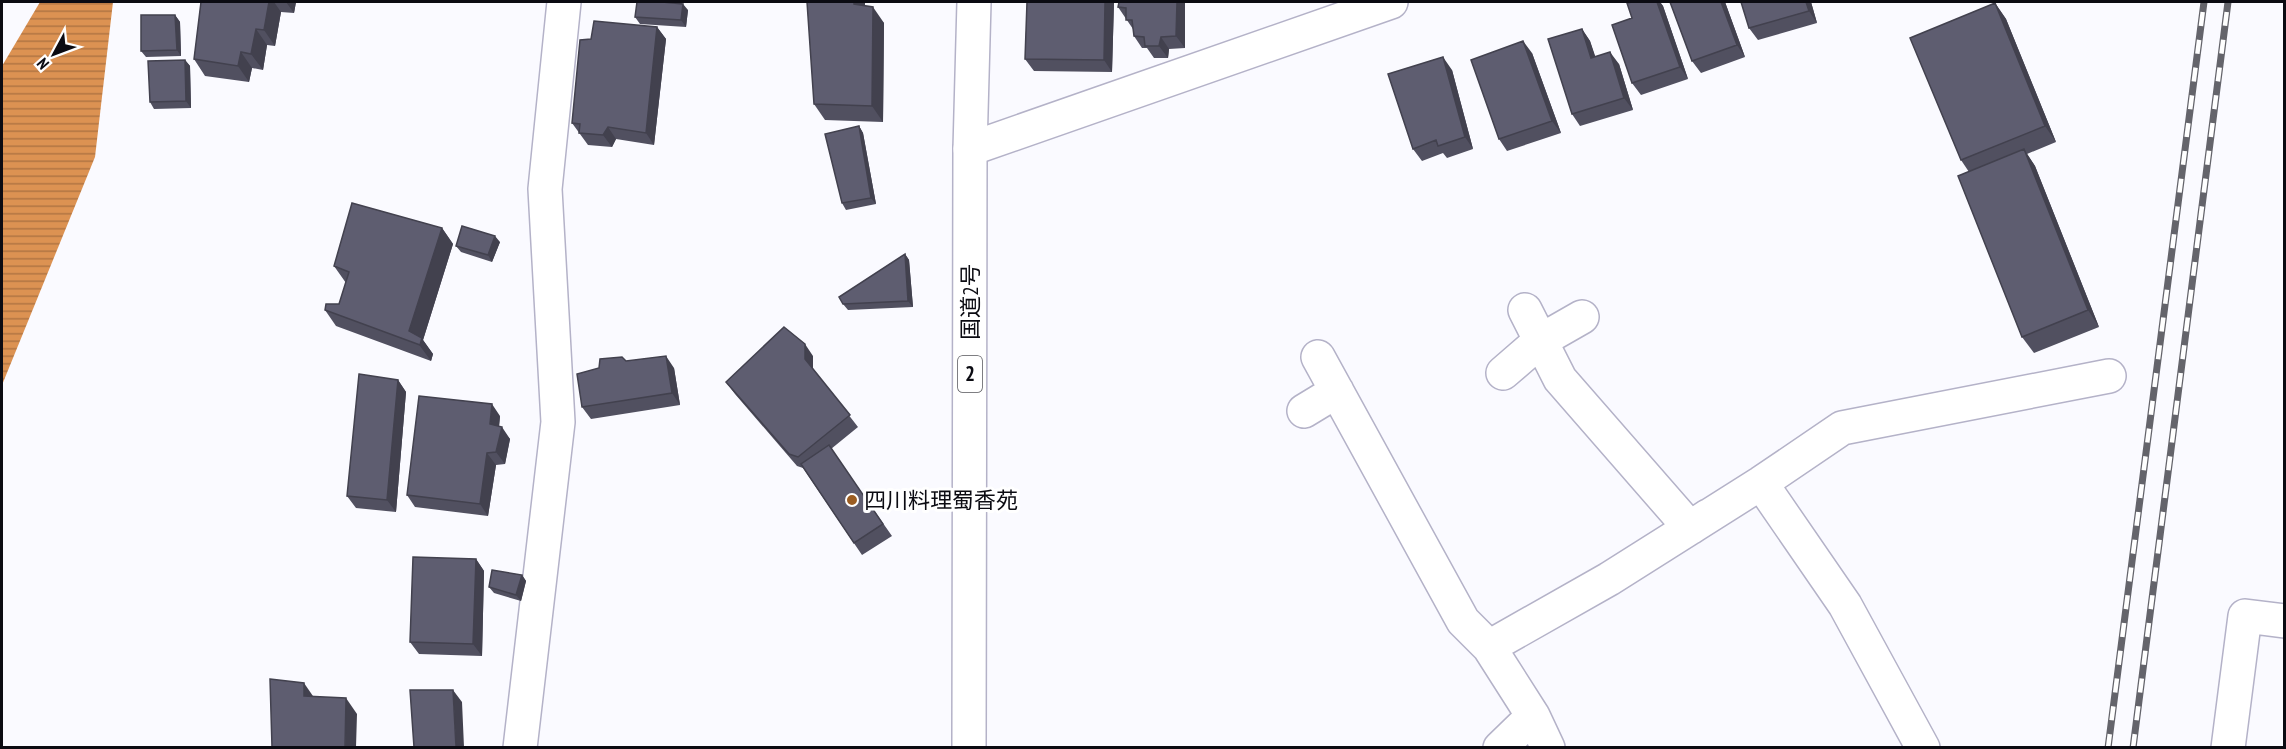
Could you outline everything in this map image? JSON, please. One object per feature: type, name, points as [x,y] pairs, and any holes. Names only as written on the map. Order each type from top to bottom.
[{"type":"main road","points":[[520,747],[558,422],[545,189],[564,2]]},
{"type":"main road","name":"国道2号","points":[[969,747],[970,149],[974,2]]},
{"type":"main road","points":[[970,149],[1342,10],[1391,2]]},
{"type":"main road","points":[[1525,310],[1560,379],[1690,528]]},
{"type":"main road","points":[[1503,372],[1540,341],[1582,317]]},
{"type":"main road","points":[[1318,357],[1463,621],[1489,647],[1533,716],[1548,747]]},
{"type":"main road","points":[[1690,528],[1842,428],[2109,376]]},
{"type":"main road","points":[[1304,411],[1337,391]]},
{"type":"main road","points":[[1489,647],[1609,579],[1761,483],[1842,428]]},
{"type":"main road","points":[[1761,483],[1845,605],[1923,747]]},
{"type":"main road","points":[[2228,747],[2245,616],[2284,621]]},
{"type":"main road","points":[[1500,747],[1533,716]]},
{"type":"shaded area","points":[[40,2],[113,2],[95,157],[2,385],[2,66]]},
{"type":"building","points":[[201,2],[269,2],[264,30],[256,29],[251,54],[241,52],[238,66],[194,59]]},
{"type":"building","points":[[637,2],[683,4],[681,20],[635,17]]},
{"type":"building","points":[[807,2],[854,2],[854,4],[873,7],[872,106],[814,104]]},
{"type":"building","points":[[1027,2],[1105,2],[1104,60],[1025,59]]},
{"type":"building","points":[[1119,2],[1177,2],[1176,36],[1161,37],[1159,46],[1145,46],[1144,37],[1134,36],[1132,20],[1126,20],[1126,8],[1118,7]]},
{"type":"building","points":[[1657,2],[1680,67],[1632,83],[1612,25],[1632,18],[1627,3]]},
{"type":"building","points":[[1670,2],[1721,2],[1737,45],[1692,61]]},
{"type":"building","points":[[1741,2],[1806,2],[1809,11],[1749,28]]},
{"type":"building","points":[[1995,3],[2045,126],[1961,160],[1910,38]]},
{"type":"building","points":[[141,15],[175,15],[177,50],[141,51]]},
{"type":"building","points":[[594,21],[657,27],[646,133],[608,127],[603,135],[579,133],[580,124],[572,123],[580,40],[591,39]]},
{"type":"building","points":[[1582,29],[1591,58],[1610,52],[1624,98],[1572,114],[1548,39]]},
{"type":"building","points":[[1523,41],[1552,121],[1499,139],[1471,60]]},
{"type":"building","points":[[1443,57],[1465,137],[1438,146],[1436,140],[1413,149],[1388,74]]},
{"type":"building","points":[[185,60],[186,101],[150,102],[148,61]]},
{"type":"building","points":[[859,126],[871,198],[842,203],[825,134]]},
{"type":"building","points":[[2024,149],[2088,310],[2022,337],[1958,176]]},
{"type":"building","points":[[352,203],[442,228],[409,331],[422,338],[420,345],[325,310],[326,304],[339,304],[349,272],[334,266]]},
{"type":"building","points":[[462,226],[495,236],[488,255],[456,246]]},
{"type":"building","points":[[905,254],[908,301],[843,304],[839,297]]},
{"type":"building","points":[[784,327],[805,344],[805,359],[850,415],[798,457],[789,454],[726,382]]},
{"type":"building","points":[[666,356],[672,393],[582,407],[577,374],[599,368],[600,359],[622,357],[626,361]]},
{"type":"building","points":[[359,374],[398,380],[387,500],[347,496]]},
{"type":"building","points":[[419,396],[492,404],[490,424],[502,427],[496,452],[487,453],[480,504],[407,495]]},
{"type":"building","points":[[829,445],[883,524],[854,543],[801,464]]},
{"type":"building","points":[[413,557],[476,559],[473,644],[410,642]]},
{"type":"building","points":[[492,570],[522,575],[516,595],[489,587]]},
{"type":"building","points":[[270,679],[304,683],[304,696],[346,698],[345,747],[272,747]]},
{"type":"building","points":[[410,690],[453,690],[456,747],[414,747]]},
{"type":"railway","points":[[2108,748],[2204,2]]},
{"type":"railway","points":[[2133,748],[2228,2]]},
{"type":"place","name":"四川料理蜀香苑","points":[[852,500]]}]
